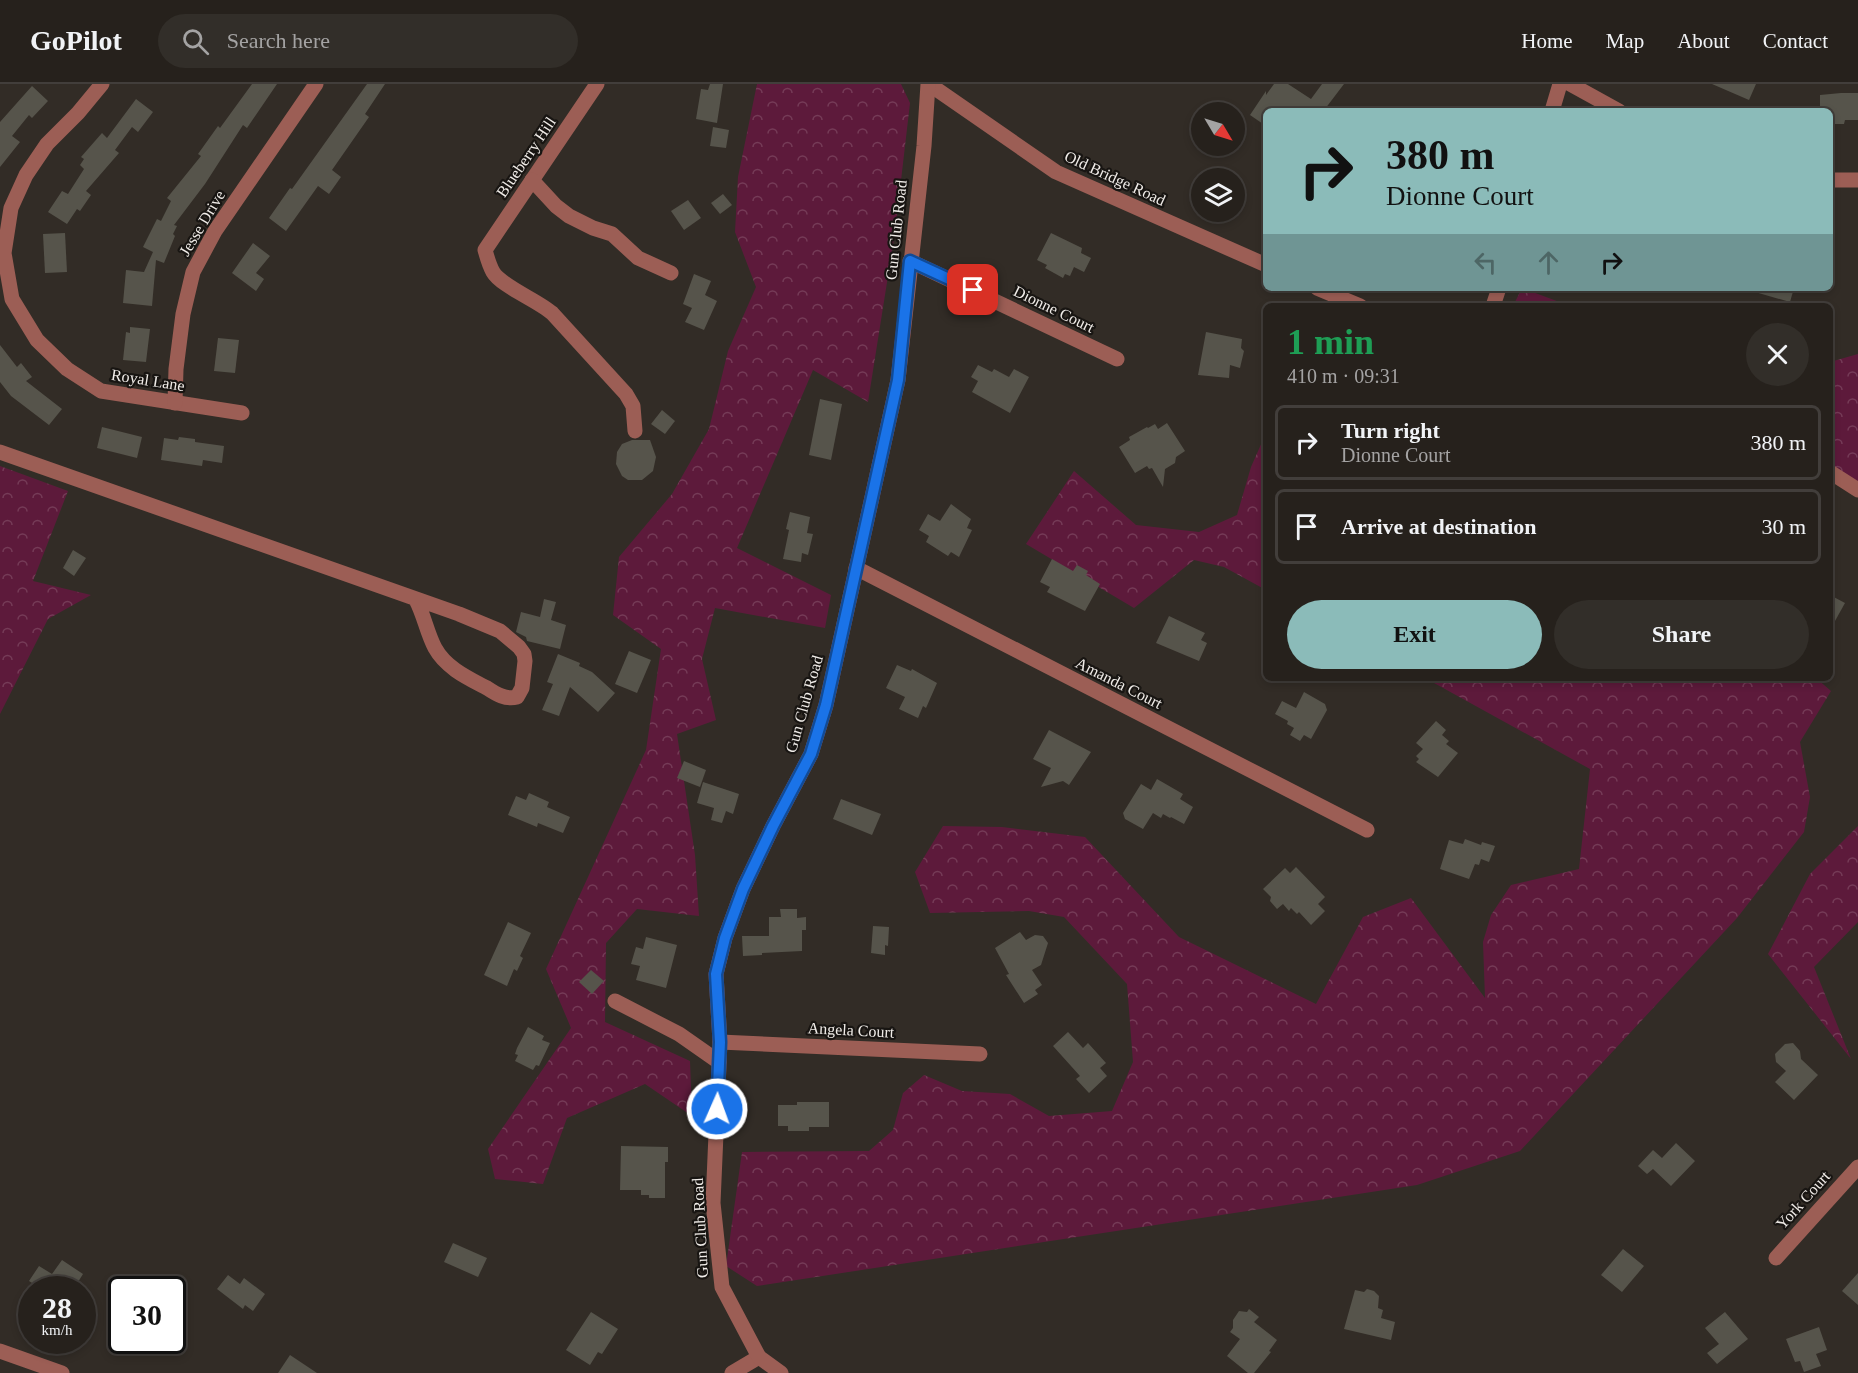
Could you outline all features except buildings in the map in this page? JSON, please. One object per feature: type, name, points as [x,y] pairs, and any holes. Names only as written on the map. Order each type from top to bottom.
[{"type":"street","name":"Royal Lane","points":[[102,84],[78,113],[47,144],[26,175],[11,208],[4,254],[12,299],[37,340],[67,369],[101,392],[243,413]]},
{"type":"street","name":"Jesse Drive","points":[[175,403],[183,314],[193,272],[215,231],[316,84]]},
{"type":"street","name":"Blueberry Hill","points":[[597,84],[485,250],[494,274],[501,281],[541,303],[626,394],[633,406],[634,431]]},
{"type":"street","name":"Gun Club Road","points":[[781,1373],[759,1357],[722,1287],[713,1203],[720,1042],[716,974],[725,938],[743,889],[811,754],[826,705],[898,380],[929,84]]},
{"type":"street","name":"Old Bridge Road","points":[[929,84],[1056,172],[1263,264]]},
{"type":"street","points":[[1553,108],[1560,84]]},
{"type":"street","points":[[1570,84],[1614,108]]},
{"type":"street","points":[[532,180],[556,206],[569,216],[593,228],[612,234],[638,258],[671,273]]},
{"type":"street","points":[[1833,180],[1858,180]]},
{"type":"street","name":"Dionne Court","points":[[910,261],[1117,359]]},
{"type":"street","points":[[1324,291],[1353,303]]},
{"type":"street","points":[[0,452],[459,614],[500,632],[513,640],[524,654],[522,688],[517,697],[506,698],[447,663],[435,646],[416,600]]},
{"type":"street","points":[[1833,474],[1858,490]]},
{"type":"street","name":"Amanda Court","points":[[856,568],[1367,830]]},
{"type":"street","points":[[615,1001],[679,1034],[719,1062]]},
{"type":"street","name":"Angela Court","points":[[720,1042],[980,1054]]},
{"type":"street","name":"York Court","points":[[1776,1258],[1858,1167]]},
{"type":"street","points":[[0,1351],[62,1373]]},
{"type":"street","points":[[732,1373],[759,1357]]},
{"type":"green space","points":[[757,84],[901,84],[910,103],[895,232],[868,402],[813,370],[737,548],[831,595],[825,628],[715,608],[702,659],[716,720],[677,734],[695,855],[699,916],[637,909],[606,943],[605,1022],[690,1061],[692,1116],[645,1084],[567,1118],[543,1184],[495,1179],[488,1149],[571,1028],[546,969],[646,750],[661,649],[613,615],[619,557],[672,494],[709,429],[728,351],[756,287],[735,232],[738,177]]},
{"type":"green space","points":[[1520,291],[1530,291],[1562,303],[1514,303]]},
{"type":"green space","points":[[1858,354],[1858,484],[1833,469],[1833,361]]},
{"type":"green space","points":[[1263,440],[1263,588],[1224,567],[1194,560],[1134,608],[1026,544],[1074,471],[1136,525],[1199,532],[1237,515],[1251,467]]},
{"type":"green space","points":[[0,466],[68,491],[33,581],[91,595],[48,619],[0,714]]},
{"type":"green space","points":[[1430,681],[1819,681],[1831,691],[1800,742],[1810,797],[1804,832],[1737,918],[1520,1151],[1417,1185],[757,1286],[726,1266],[742,1152],[869,1151],[893,1130],[903,1093],[924,1075],[962,1091],[1010,1094],[1049,1116],[1112,1111],[1133,1062],[1127,984],[1064,917],[1029,911],[930,913],[915,872],[943,826],[1002,827],[1085,837],[1179,937],[1316,1004],[1363,917],[1411,898],[1485,998],[1483,942],[1491,915],[1511,885],[1579,869],[1590,769]]},
{"type":"green space","points":[[1858,826],[1858,922],[1814,967],[1851,1059],[1768,954],[1810,874]]},
{"type":"route","points":[[717,1109],[720,1042],[716,974],[725,938],[743,889],[811,754],[826,705],[898,380],[910,261],[973,290]]}]
